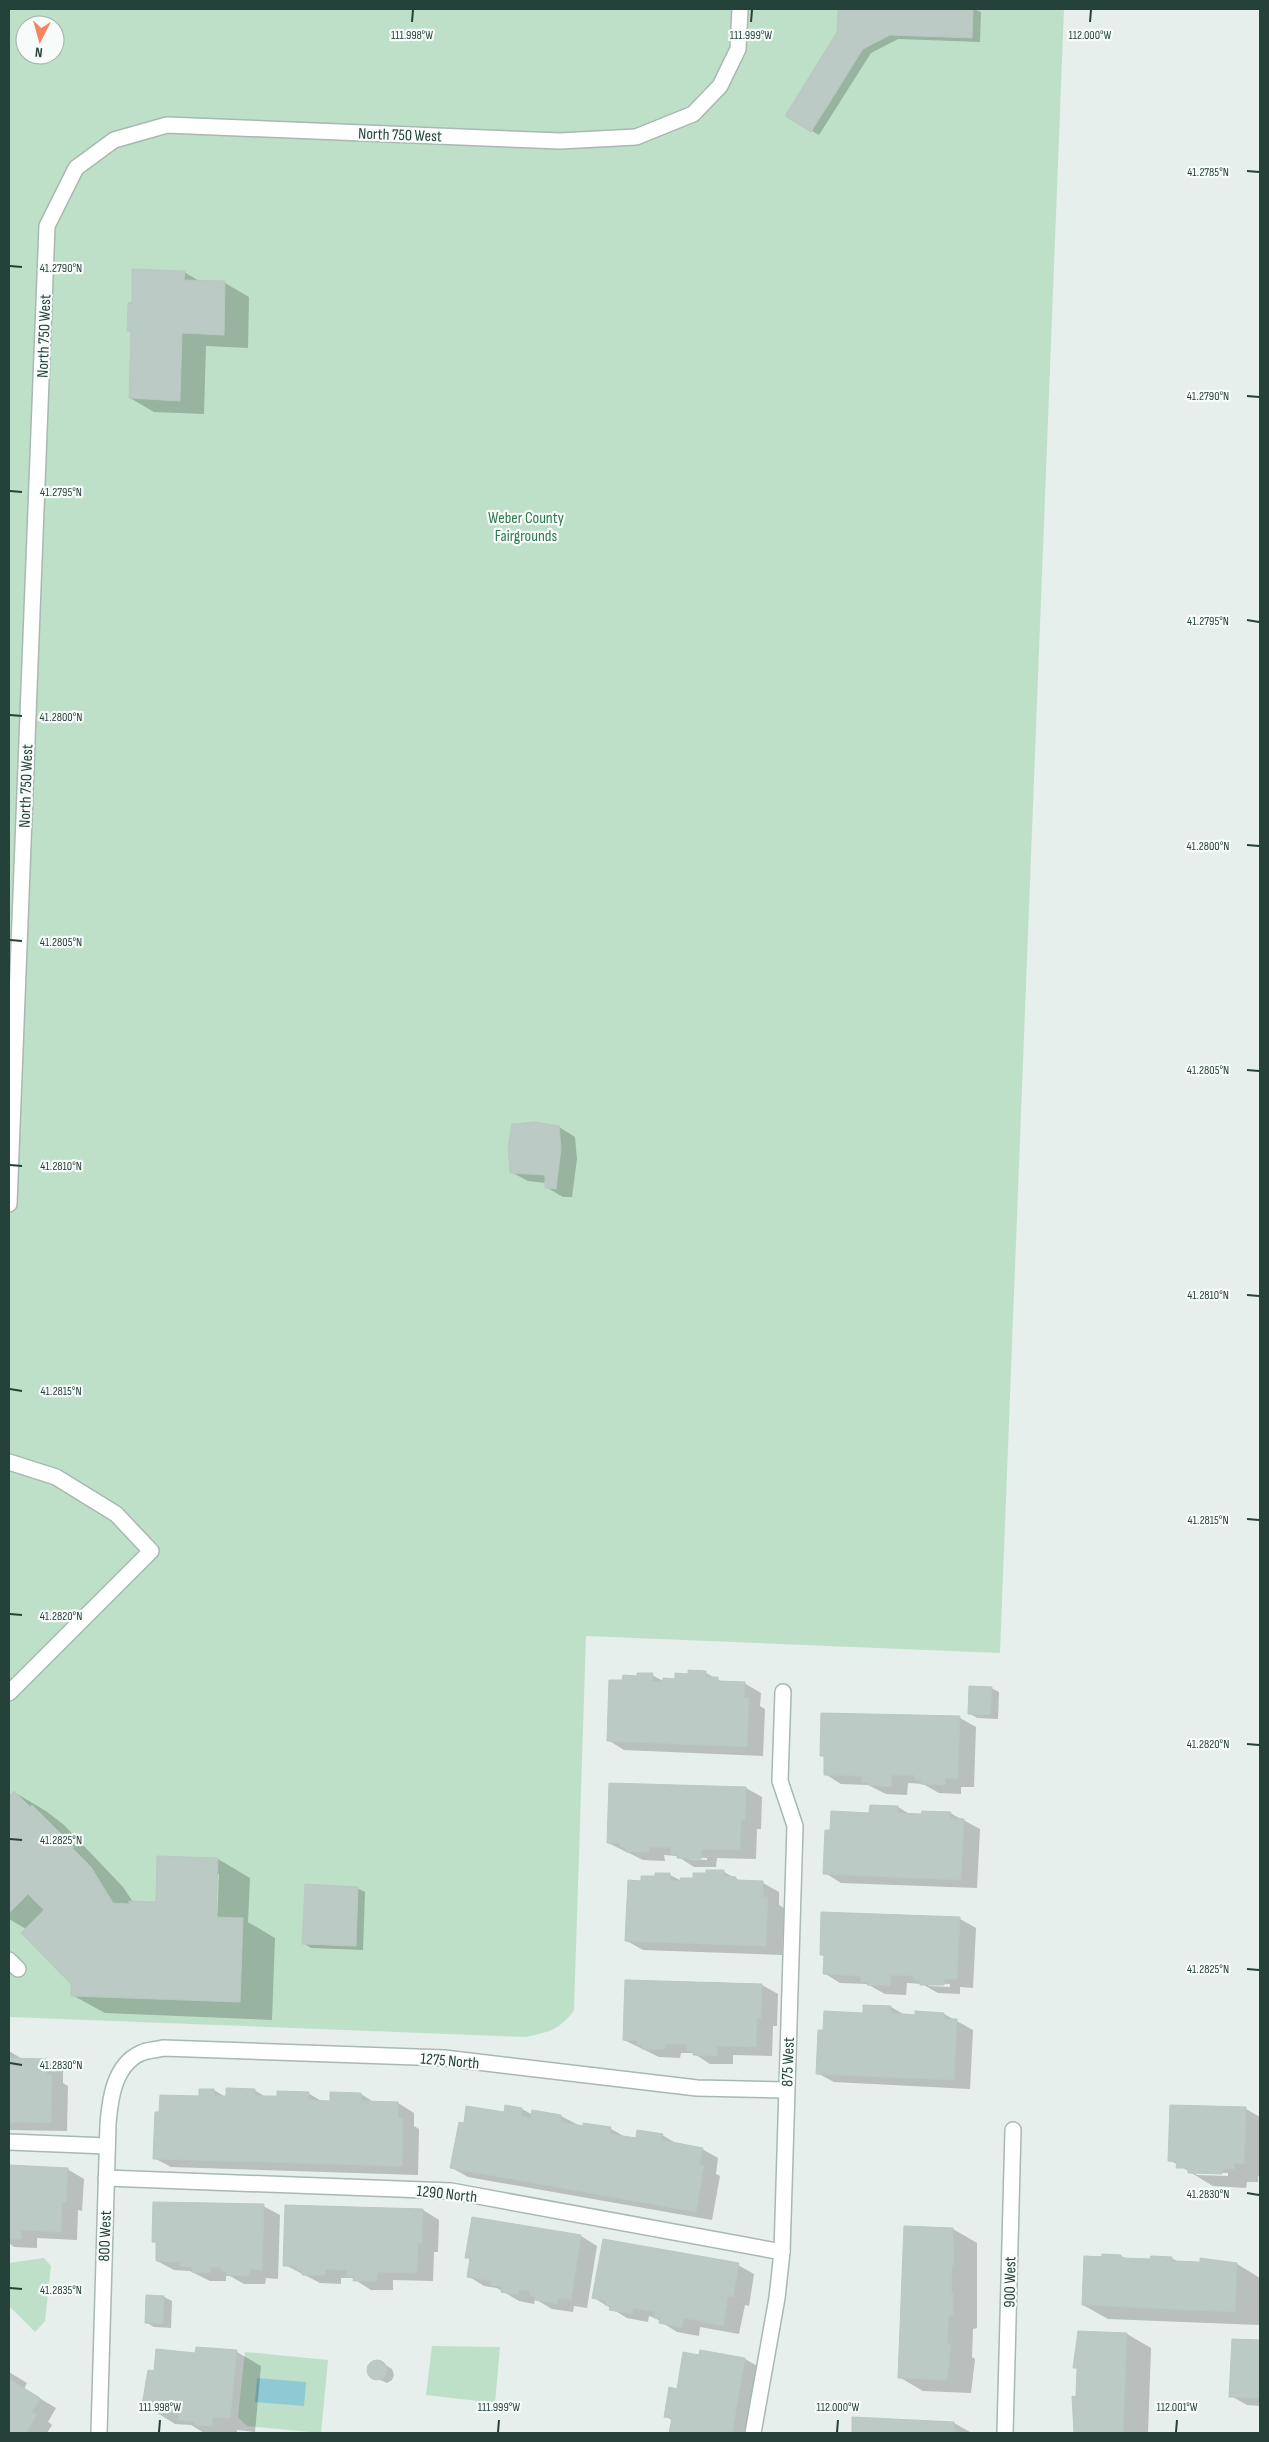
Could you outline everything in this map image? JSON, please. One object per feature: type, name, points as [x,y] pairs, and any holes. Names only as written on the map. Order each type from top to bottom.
[{"type":"street","name":"North 750 West","points":[[9,1204],[47,226],[76,168],[114,140],[167,126],[560,141],[636,138],[693,114],[720,86],[738,49],[740,9]]},
{"type":"street","points":[[9,1462],[56,1477],[116,1514],[151,1550],[9,1693]]},
{"type":"street","name":"875 West","points":[[753,2433],[777,2298],[782,2252],[795,1826],[780,1781],[784,1692]]},
{"type":"street","name":"1275 North","points":[[120,2071],[139,2054],[163,2048],[444,2058],[697,2088],[786,2090]]},
{"type":"street","name":"800 West","points":[[98,2433],[107,2146],[110,2098],[120,2071]]},
{"type":"street","name":"900 West","points":[[1006,2433],[1013,2130]]},
{"type":"street","points":[[9,2142],[107,2146]]},
{"type":"street","name":"1290 North","points":[[106,2178],[451,2191],[782,2252]]},
{"type":"green space","name":"Weber County Fairgrounds","points":[[9,9],[1064,9],[1000,1653],[586,1636],[574,2010],[559,2026],[548,2032],[526,2037],[9,2017]]},
{"type":"green space","points":[[44,2258],[51,2266],[45,2321],[35,2332],[9,2306],[9,2263]]},
{"type":"green space","points":[[432,2346],[500,2347],[495,2403],[426,2395]]},
{"type":"green space","points":[[245,2352],[328,2360],[321,2433],[247,2426],[238,2417]]},
{"type":"water","points":[[257,2378],[306,2382],[304,2406],[255,2402]]},
{"type":"building","points":[[838,9],[973,9],[972,38],[890,35],[863,49],[811,132],[785,116],[837,32]]},
{"type":"building","points":[[132,269],[185,271],[184,280],[225,281],[224,335],[182,333],[180,401],[129,398],[131,331],[127,331],[128,303],[132,302]]},
{"type":"building","points":[[535,1122],[559,1126],[561,1149],[556,1189],[545,1188],[545,1175],[510,1173],[508,1147],[512,1124]]},
{"type":"building","points":[[688,1670],[706,1671],[706,1677],[718,1677],[718,1681],[745,1682],[744,1698],[749,1698],[747,1747],[607,1741],[609,1680],[622,1680],[623,1675],[637,1676],[637,1673],[653,1673],[652,1681],[662,1682],[663,1678],[675,1679],[675,1673],[688,1674]]},
{"type":"building","points":[[969,1686],[992,1687],[990,1715],[968,1714]]},
{"type":"building","points":[[821,1713],[960,1716],[958,1778],[945,1778],[945,1785],[921,1784],[921,1780],[915,1780],[915,1775],[892,1775],[891,1787],[868,1785],[869,1782],[862,1783],[862,1776],[824,1775],[824,1756],[820,1756]]},
{"type":"building","points":[[609,1783],[746,1787],[745,1821],[741,1820],[740,1850],[701,1849],[701,1859],[677,1858],[677,1854],[671,1854],[671,1847],[649,1847],[649,1852],[626,1852],[626,1848],[620,1847],[620,1843],[607,1843]]},
{"type":"building","points":[[14,1791],[30,1807],[32,1805],[74,1847],[72,1848],[91,1867],[113,1903],[129,1904],[129,1901],[156,1902],[157,1856],[218,1858],[216,1917],[243,1918],[240,2002],[71,1996],[71,1984],[21,1933],[44,1910],[28,1894],[9,1913],[9,1796]]},
{"type":"building","points":[[870,1805],[898,1806],[898,1813],[921,1814],[922,1811],[951,1812],[950,1818],[964,1819],[961,1880],[823,1874],[825,1830],[830,1830],[831,1811],[869,1813]]},
{"type":"building","points":[[706,1870],[724,1870],[724,1876],[736,1877],[736,1880],[763,1881],[763,1897],[768,1897],[766,1946],[625,1941],[628,1880],[641,1881],[641,1876],[655,1876],[655,1873],[670,1873],[670,1881],[681,1881],[680,1878],[693,1878],[693,1873],[706,1873]]},
{"type":"building","points":[[305,1884],[358,1887],[356,1946],[302,1944]]},
{"type":"building","points":[[821,1912],[960,1917],[957,1979],[944,1979],[944,1985],[920,1985],[920,1981],[913,1980],[914,1976],[891,1975],[890,1986],[867,1985],[868,1982],[861,1982],[861,1976],[823,1974],[824,1955],[820,1955]]},
{"type":"building","points":[[625,1980],[762,1984],[761,2018],[757,2018],[756,2047],[717,2046],[717,2056],[693,2055],[693,2051],[687,2051],[687,2044],[665,2044],[665,2049],[642,2049],[642,2045],[637,2045],[637,2041],[623,2040]]},
{"type":"building","points":[[863,2005],[891,2006],[891,2013],[915,2015],[915,2011],[944,2013],[944,2019],[957,2019],[954,2080],[816,2074],[818,2030],[823,2030],[824,2011],[863,2013]]},
{"type":"building","points":[[9,2050],[10,2058],[47,2059],[47,2075],[52,2075],[51,2123],[9,2122]]},
{"type":"building","points":[[226,2088],[255,2089],[255,2096],[277,2096],[277,2091],[309,2092],[308,2100],[330,2101],[330,2092],[361,2093],[361,2101],[398,2102],[398,2118],[403,2118],[402,2166],[153,2159],[155,2112],[159,2112],[160,2095],[199,2096],[199,2089],[214,2089],[214,2096],[226,2096]]},
{"type":"building","points":[[505,2105],[522,2108],[521,2116],[531,2118],[532,2110],[561,2115],[560,2122],[583,2126],[583,2123],[611,2127],[610,2134],[636,2138],[637,2130],[663,2134],[661,2140],[703,2148],[699,2165],[704,2166],[696,2212],[450,2168],[459,2122],[464,2123],[466,2106],[504,2112]]},
{"type":"building","points":[[1170,2105],[1246,2107],[1244,2164],[1234,2163],[1234,2169],[1222,2169],[1222,2174],[1188,2173],[1188,2168],[1176,2168],[1177,2162],[1168,2161]]},
{"type":"building","points":[[9,2165],[68,2168],[66,2202],[62,2202],[61,2232],[21,2230],[21,2239],[9,2239]]},
{"type":"building","points":[[153,2202],[264,2204],[262,2270],[250,2269],[249,2276],[227,2275],[227,2272],[221,2271],[221,2267],[210,2267],[210,2273],[192,2272],[193,2267],[180,2267],[180,2262],[156,2261],[156,2242],[152,2242]]},
{"type":"building","points":[[285,2205],[423,2209],[422,2243],[418,2243],[417,2273],[377,2272],[377,2281],[353,2281],[354,2276],[347,2277],[347,2270],[325,2269],[325,2275],[302,2275],[302,2271],[297,2270],[297,2266],[283,2266]]},
{"type":"building","points":[[472,2217],[581,2235],[571,2300],[558,2298],[557,2304],[535,2300],[535,2297],[529,2296],[530,2291],[519,2290],[518,2295],[501,2292],[502,2287],[490,2285],[491,2281],[467,2277],[470,2258],[465,2258]]},
{"type":"building","points":[[904,2226],[953,2228],[954,2265],[952,2265],[951,2294],[953,2294],[953,2315],[949,2315],[947,2344],[951,2344],[947,2380],[898,2378]]},
{"type":"building","points":[[603,2239],[739,2263],[733,2297],[728,2296],[723,2326],[684,2318],[682,2328],[659,2323],[660,2319],[654,2318],[655,2312],[633,2308],[632,2314],[609,2310],[610,2306],[605,2305],[606,2301],[592,2298]]},
{"type":"building","points":[[1102,2254],[1121,2255],[1121,2258],[1150,2259],[1151,2256],[1172,2257],[1171,2261],[1200,2262],[1200,2258],[1237,2263],[1235,2312],[1082,2305],[1084,2256],[1102,2257]]},
{"type":"building","points":[[146,2295],[164,2296],[163,2324],[145,2323]]},
{"type":"building","points":[[1078,2331],[1127,2333],[1123,2433],[1074,2433],[1072,2396],[1076,2397],[1077,2368],[1073,2368]]},
{"type":"building","points":[[1232,2339],[1260,2340],[1260,2398],[1229,2397]]},
{"type":"building","points":[[196,2347],[237,2350],[230,2418],[213,2417],[212,2426],[195,2425],[195,2422],[178,2420],[179,2413],[149,2410],[150,2406],[142,2405],[148,2370],[154,2371],[156,2349],[195,2353]]},
{"type":"building","points":[[700,2350],[745,2358],[732,2433],[669,2433],[672,2418],[664,2417],[669,2387],[677,2389],[683,2352],[699,2355]]},
{"type":"building","points":[[377,2360],[384,2363],[387,2370],[384,2377],[377,2380],[370,2377],[367,2370],[370,2363]]},
{"type":"building","points":[[9,2379],[40,2398],[32,2412],[37,2414],[26,2433],[9,2433]]},
{"type":"building","points":[[852,2417],[954,2422],[954,2433],[852,2433]]}]
